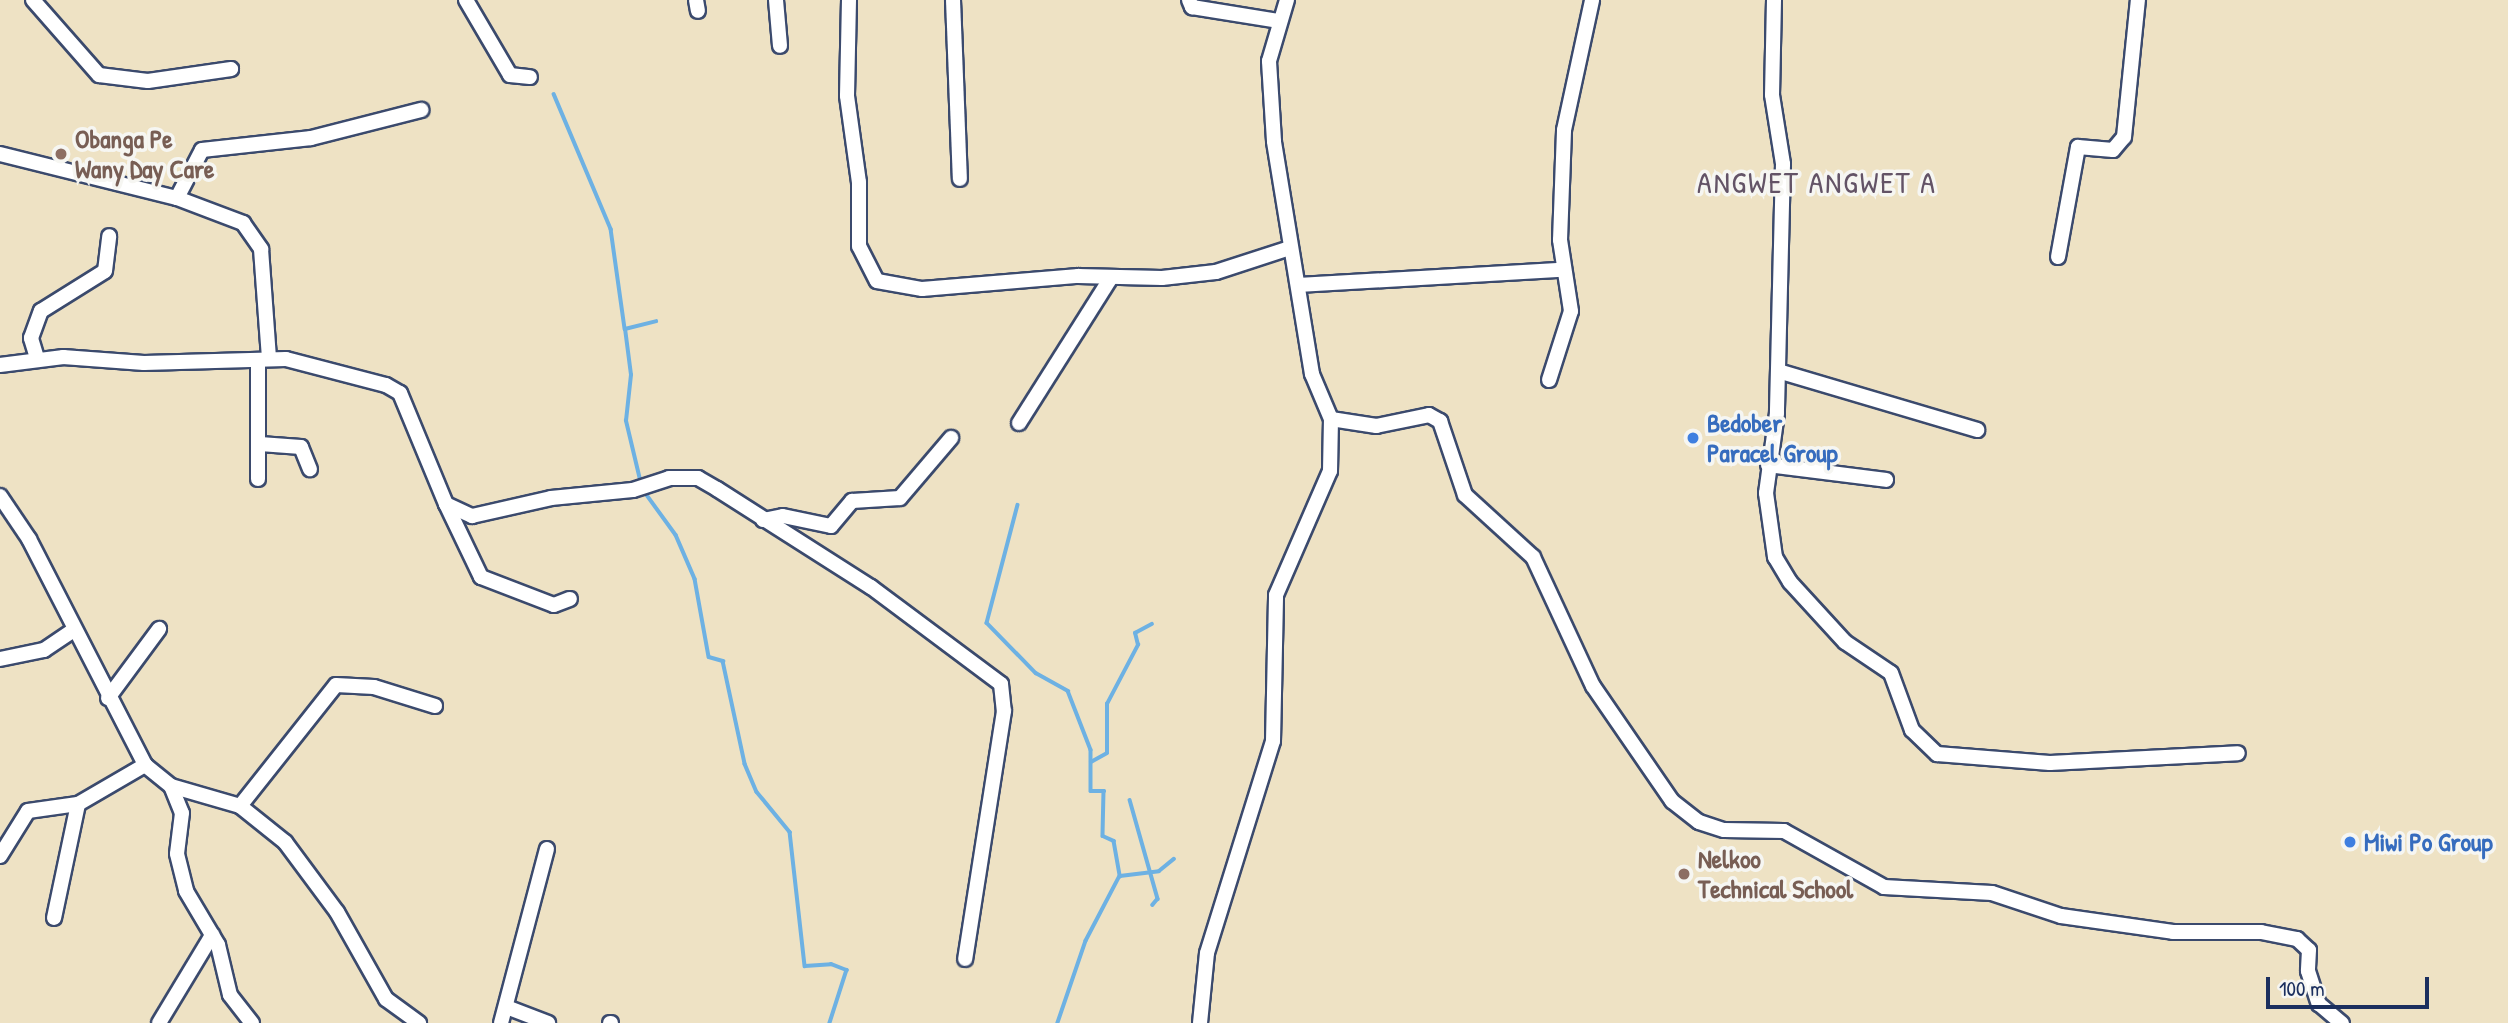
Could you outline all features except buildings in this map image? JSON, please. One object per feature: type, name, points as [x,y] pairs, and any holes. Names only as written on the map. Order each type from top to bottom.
[{"type":"street","points":[[33,0],[99,75],[148,80],[231,69]]},
{"type":"street","points":[[466,0],[509,74],[530,77]]},
{"type":"street","points":[[776,0],[780,46]]},
{"type":"street","points":[[849,0],[847,96],[859,182],[859,246],[872,276],[892,287],[922,289],[1216,272],[1290,248]]},
{"type":"street","points":[[953,0],[960,179]]},
{"type":"street","points":[[1189,0],[1192,7],[1279,21]]},
{"type":"street","points":[[1200,1023],[1207,953],[1275,734],[1276,595],[1285,563],[1324,492],[1331,419],[1312,374],[1290,248],[1269,61],[1287,0]]},
{"type":"street","points":[[1549,380],[1571,311],[1562,270],[1564,130],[1592,0]]},
{"type":"street","points":[[1774,0],[1772,95],[1783,164],[1778,370],[1768,465],[1768,526],[1775,557],[1844,642],[1891,673],[1903,713],[1928,749],[2050,763],[2238,753]]},
{"type":"street","points":[[2058,257],[2078,147],[2113,150],[2124,137],[2138,0]]},
{"type":"street","points":[[177,198],[202,150],[311,138],[421,110]]},
{"type":"street","points":[[0,154],[177,198],[224,213],[257,237],[263,359],[258,479]]},
{"type":"street","points":[[37,358],[31,338],[41,311],[105,271],[109,236]]},
{"type":"street","points":[[1298,285],[1562,270]]},
{"type":"street","points":[[1018,423],[1110,279]]},
{"type":"street","points":[[0,365],[37,358],[263,359],[323,366],[398,390],[446,504],[481,576],[550,604],[570,598]]},
{"type":"street","points":[[1778,370],[1977,430]]},
{"type":"street","points":[[1331,419],[1376,426],[1429,415],[1440,421],[1465,495],[1533,557],[1593,686],[1672,801],[1699,822],[1724,830],[1784,831],[1884,887],[1992,893],[2061,916],[2173,932],[2261,932],[2297,939],[2309,950],[2308,971],[2319,1004],[2342,1023]]},
{"type":"street","points":[[763,520],[783,516],[831,526],[852,501],[900,498],[951,438]]},
{"type":"street","points":[[260,444],[302,447],[310,469]]},
{"type":"street","points":[[1768,465],[1886,480]]},
{"type":"street","points":[[446,504],[479,516],[691,477],[871,587],[1001,684],[1004,711],[965,959]]},
{"type":"street","points":[[0,496],[29,539],[71,632],[145,765],[171,786],[240,806],[298,857],[386,999],[400,1018],[419,1023]]},
{"type":"street","points":[[108,698],[159,629]]},
{"type":"street","points":[[0,659],[44,650],[71,632]]},
{"type":"street","points":[[240,806],[336,685],[374,687],[435,706]]},
{"type":"street","points":[[0,856],[3,844],[28,811],[78,804],[145,765]]},
{"type":"street","points":[[171,786],[182,813],[179,871],[212,935],[230,995],[252,1023]]},
{"type":"street","points":[[54,918],[78,804]]},
{"type":"street","points":[[501,1023],[509,1008],[547,849]]},
{"type":"street","points":[[159,1023],[212,935]]},
{"type":"street","points":[[509,1008],[548,1023]]},
{"type":"waterway","points":[[554,94],[611,229],[625,329]]},
{"type":"waterway","points":[[641,484],[626,421],[631,375],[625,329],[656,321]]},
{"type":"waterway","points":[[644,491],[676,535],[695,579],[709,657],[723,661],[745,764],[757,792],[790,832],[805,966],[831,964],[847,970],[830,1023]]},
{"type":"waterway","points":[[1018,505],[987,623],[1036,673],[1068,691],[1091,750],[1091,791],[1104,791],[1103,836],[1114,841],[1120,876],[1086,941],[1058,1023]]},
{"type":"waterway","points":[[1091,762],[1107,753],[1107,704],[1138,645],[1135,633],[1152,624]]},
{"type":"waterway","points":[[1130,800],[1158,899],[1153,905]]},
{"type":"waterway","points":[[1120,876],[1159,871],[1174,859]]},
{"type":"place","name":"Obanga Pe Wany Day Care","points":[[61,154]]},
{"type":"place","name":"Bedober Paracel Group","points":[[1693,438]]},
{"type":"place","name":"Miwi Po Group","points":[[2350,842]]},
{"type":"place","name":"Nelkoo Technical School","points":[[1684,874]]},
{"type":"district","name":"ANGWET ANGWET A","points":[[1817,182]]}]
